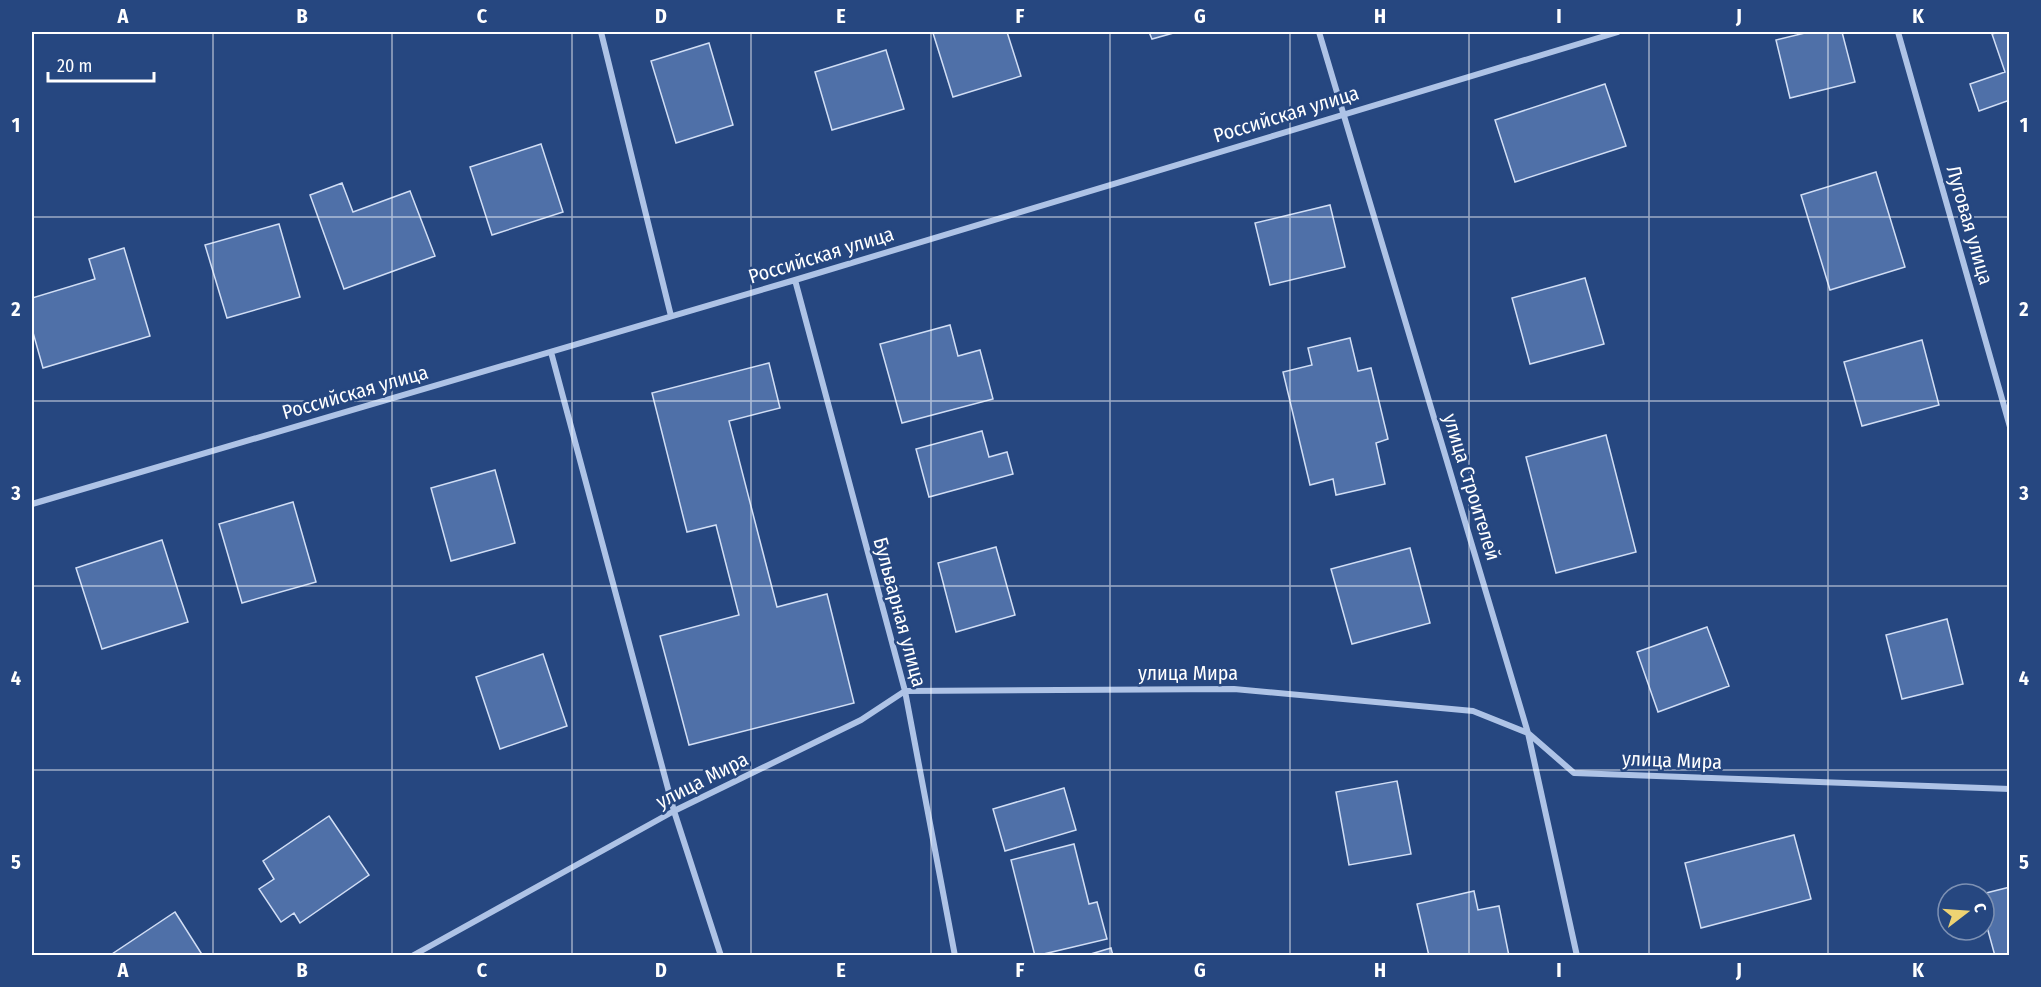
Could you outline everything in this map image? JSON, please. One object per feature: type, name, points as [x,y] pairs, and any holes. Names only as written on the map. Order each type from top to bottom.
[{"type":"street","points":[[601,32],[671,316]]},
{"type":"street","name":"улица Строителей","points":[[1318,32],[1528,733],[1577,956]]},
{"type":"street","name":"Российская улица","points":[[32,504],[795,280],[1618,32]]},
{"type":"street","name":"Луговая улица","points":[[1898,32],[2010,427]]},
{"type":"street","name":"Бульварная улица","points":[[795,280],[905,691],[955,956]]},
{"type":"street","points":[[551,352],[674,811],[721,956]]},
{"type":"street","name":"улица Мира","points":[[412,956],[674,811],[861,720],[905,691],[1234,689],[1473,711],[1528,733],[1574,773],[2010,789]]},
{"type":"building","points":[[1007,32],[1021,76],[953,97],[933,33]]},
{"type":"building","points":[[1149,32],[1177,32],[1152,39]]},
{"type":"building","points":[[1809,32],[1842,32],[1855,82],[1790,98],[1776,40]]},
{"type":"building","points":[[2010,32],[2010,100],[1979,111],[1970,84],[2005,72],[1992,34]]},
{"type":"building","points":[[709,43],[733,125],[676,143],[651,61]]},
{"type":"building","points":[[886,50],[904,109],[832,130],[815,72]]},
{"type":"building","points":[[1605,84],[1626,146],[1515,182],[1495,120]]},
{"type":"building","points":[[541,144],[563,212],[492,235],[470,167]]},
{"type":"building","points":[[1876,172],[1905,267],[1830,290],[1801,195]]},
{"type":"building","points":[[342,183],[353,212],[410,191],[435,256],[344,289],[310,195]]},
{"type":"building","points":[[1330,205],[1345,267],[1270,285],[1255,223]]},
{"type":"building","points":[[279,224],[300,297],[227,318],[205,245]]},
{"type":"building","points":[[124,248],[150,336],[43,368],[32,329],[32,298],[95,279],[89,259]]},
{"type":"building","points":[[1585,278],[1604,344],[1530,364],[1512,298]]},
{"type":"building","points":[[950,325],[958,356],[980,350],[993,399],[902,423],[880,344]]},
{"type":"building","points":[[1350,338],[1358,371],[1371,368],[1388,439],[1376,443],[1385,484],[1336,495],[1333,479],[1310,485],[1283,372],[1312,365],[1308,348]]},
{"type":"building","points":[[1922,340],[1939,405],[1862,426],[1844,362]]},
{"type":"building","points":[[769,363],[780,408],[729,421],[777,607],[827,594],[854,703],[689,745],[660,636],[739,615],[716,525],[687,532],[652,393]]},
{"type":"building","points":[[982,431],[989,457],[1007,452],[1013,474],[929,497],[916,449]]},
{"type":"building","points":[[1606,435],[1636,552],[1556,573],[1526,457]]},
{"type":"building","points":[[495,470],[515,543],[451,561],[431,488]]},
{"type":"building","points":[[293,502],[316,582],[242,603],[219,524]]},
{"type":"building","points":[[162,540],[188,622],[102,649],[76,568]]},
{"type":"building","points":[[996,547],[1015,615],[956,632],[938,563]]},
{"type":"building","points":[[1410,548],[1430,623],[1352,644],[1331,569]]},
{"type":"building","points":[[1947,619],[1963,684],[1902,699],[1886,635]]},
{"type":"building","points":[[1707,627],[1729,686],[1658,712],[1637,652]]},
{"type":"building","points":[[543,654],[567,726],[500,749],[476,677]]},
{"type":"building","points":[[1397,781],[1411,854],[1349,865],[1336,792]]},
{"type":"building","points":[[1064,788],[1076,830],[1005,851],[993,809]]},
{"type":"building","points":[[329,816],[369,875],[300,923],[294,913],[281,922],[259,889],[274,879],[263,861]]},
{"type":"building","points":[[1794,835],[1811,899],[1701,928],[1685,863]]},
{"type":"building","points":[[1074,844],[1089,904],[1097,902],[1107,939],[1035,956],[1011,860]]},
{"type":"building","points":[[2010,887],[2010,956],[1995,956],[1991,942],[1996,942],[1996,890]]},
{"type":"building","points":[[1474,891],[1478,910],[1499,906],[1509,956],[1429,956],[1417,904]]},
{"type":"building","points":[[175,912],[203,956],[109,956]]},
{"type":"building","points":[[1111,948],[1113,956],[1084,956]]}]
